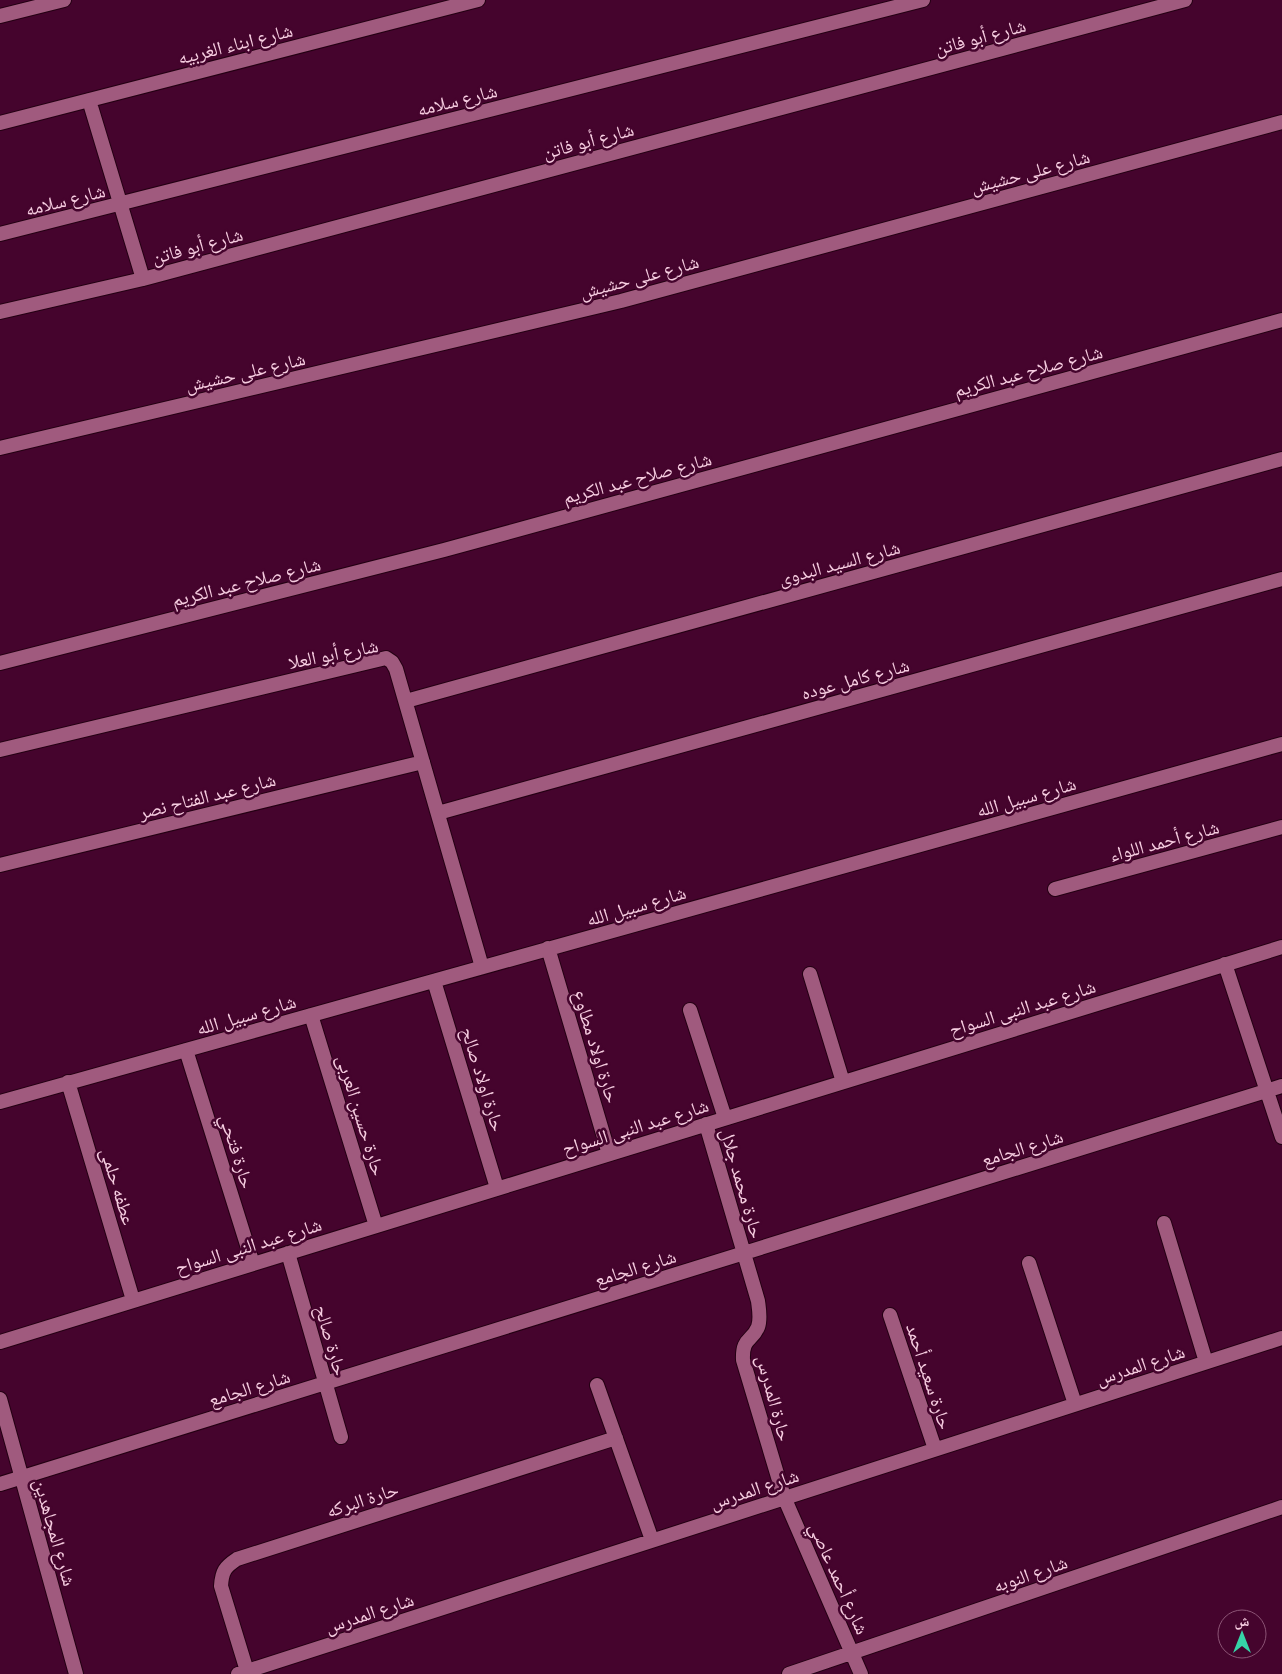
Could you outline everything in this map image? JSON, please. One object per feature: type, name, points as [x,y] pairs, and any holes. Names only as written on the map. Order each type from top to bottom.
[{"type":"street","points":[[0,16],[64,0]]},
{"type":"street","name":"شارع ابناء الغربيه","points":[[0,123],[478,0]]},
{"type":"street","name":"شارع سلامه","points":[[0,234],[923,0]]},
{"type":"street","name":"شارع أبو فاتن","points":[[0,312],[143,279],[1185,0]]},
{"type":"street","points":[[89,100],[143,279]]},
{"type":"street","name":"شارع على حشيش","points":[[0,448],[621,301],[1282,122]]},
{"type":"street","name":"شارع صلاح عبد الكريم","points":[[0,662],[444,550],[1282,320]]},
{"type":"street","name":"شارع السيد البدوى","points":[[406,701],[1282,459]]},
{"type":"street","name":"شارع كامل عوده","points":[[438,813],[1282,580]]},
{"type":"street","name":"شارع أبو العلا","points":[[0,750],[386,658],[392,662],[396,669],[406,701],[482,967]]},
{"type":"street","name":"شارع سبيل الله","points":[[0,1102],[1282,744]]},
{"type":"street","name":"شارع عبد الفتاح نصر","points":[[0,865],[423,762]]},
{"type":"street","name":"شارع أحمد اللواء","points":[[1055,889],[1282,827]]},
{"type":"street","name":"شارع عبد النبى السواح","points":[[0,1342],[1282,947]]},
{"type":"street","name":"حارة اولاد مطاوع","points":[[548,948],[609,1154]]},
{"type":"street","points":[[1226,964],[1282,1137]]},
{"type":"street","points":[[810,974],[843,1082]]},
{"type":"street","name":"حارة اولاد صالح","points":[[434,981],[497,1188]]},
{"type":"street","points":[[690,1010],[725,1118]]},
{"type":"street","name":"حارة حسين العربى","points":[[312,1015],[376,1226]]},
{"type":"street","name":"حارة فتحي","points":[[186,1050],[253,1264]]},
{"type":"street","name":"عطفه حلمى","points":[[68,1082],[133,1300]]},
{"type":"street","name":"شارع الجامع","points":[[0,1484],[1282,1086]]},
{"type":"street","name":"حارة محمد جلال","points":[[706,1124],[743,1253]]},
{"type":"street","points":[[1164,1223],[1206,1362]]},
{"type":"street","name":"حارة صالح","points":[[288,1253],[341,1437]]},
{"type":"street","name":"حارة المدرس","points":[[743,1253],[758,1302],[759,1315],[758,1327],[743,1348],[743,1360],[784,1497]]},
{"type":"street","points":[[1029,1263],[1075,1404]]},
{"type":"street","name":"حارة سعيد أحمد","points":[[890,1315],[934,1450]]},
{"type":"street","name":"شارع المدرس","points":[[242,1673],[277,1668],[652,1540],[1282,1338]]},
{"type":"street","points":[[597,1385],[652,1540]]},
{"type":"street","name":"شارع المجاهدين","points":[[0,1399],[76,1674]]},
{"type":"street","name":"حارة البركه","points":[[242,1673],[221,1586],[222,1576],[227,1566],[237,1559],[616,1438]]},
{"type":"street","name":"شارع أحمد عاصي","points":[[784,1497],[861,1674]]},
{"type":"street","name":"شارع النوبه","points":[[789,1674],[1282,1507]]}]
